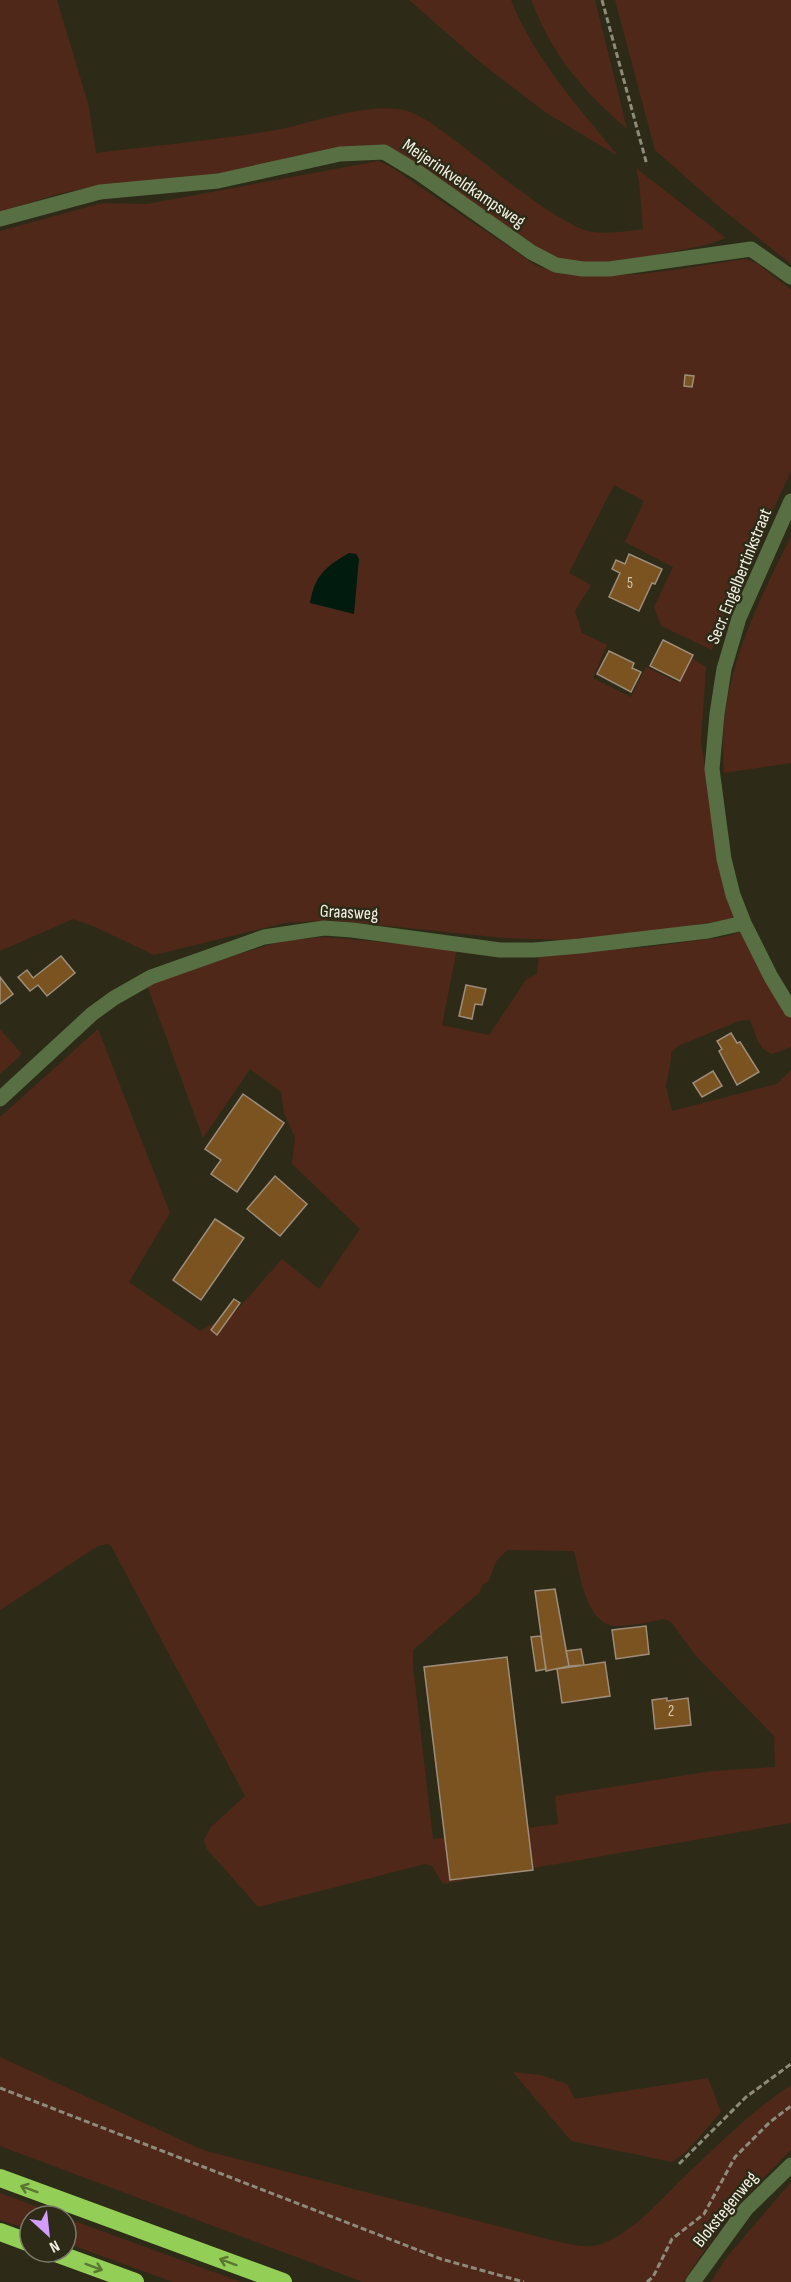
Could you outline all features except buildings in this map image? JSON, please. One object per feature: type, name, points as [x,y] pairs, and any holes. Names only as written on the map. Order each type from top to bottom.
[{"type":"highway","points":[[0,2178],[283,2282]]},
{"type":"highway","points":[[0,2232],[18,2239]]},
{"type":"highway","points":[[78,2261],[135,2282]]},
{"type":"street","name":"Meijerinkveldkampsweg","points":[[0,219],[100,192],[218,181],[340,154],[384,152],[419,173],[531,252],[556,265],[583,269],[609,269],[751,249],[791,277]]},
{"type":"street","name":"Secr. Engelbertinkstraat","points":[[791,501],[739,618],[724,669],[712,769],[724,859],[733,895],[771,977],[791,1010]]},
{"type":"street","name":"Graasweg","points":[[0,1099],[92,1014],[114,998],[151,976],[264,938],[324,928],[500,950],[534,950],[708,931],[744,923]]},
{"type":"street","name":"Blokstegenweg","points":[[693,2282],[746,2210],[791,2165]]},
{"type":"path","points":[[602,0],[646,165]]},
{"type":"path","points":[[679,2164],[746,2097],[791,2064]]},
{"type":"path","points":[[0,2088],[441,2259],[524,2282]]},
{"type":"path","points":[[647,2282],[653,2277],[672,2239],[704,2214],[735,2157],[770,2122],[791,2106]]},
{"type":"shaded area","points":[[0,0],[57,0],[89,107],[96,153],[258,133],[362,110],[394,109],[413,113],[426,120],[524,193],[580,228],[605,233],[643,229],[636,168],[726,238],[706,245],[646,257],[582,265],[551,257],[408,158],[380,147],[301,158],[183,180],[101,185],[58,194],[0,212]]},
{"type":"shaded area","points":[[409,0],[511,0],[521,22],[545,62],[573,101],[618,156],[545,112],[481,63]]},
{"type":"shaded area","points":[[531,0],[595,0],[627,129],[596,100],[570,70],[549,38]]},
{"type":"shaded area","points":[[615,0],[791,0],[791,264],[723,210],[655,150]]},
{"type":"shaded area","points":[[378,161],[391,167],[537,266],[560,272],[612,276],[668,271],[746,259],[758,264],[791,290],[791,471],[722,620],[712,650],[661,626],[654,607],[673,567],[625,542],[644,501],[614,485],[569,573],[591,585],[575,611],[582,633],[607,645],[593,678],[631,697],[646,667],[677,682],[690,657],[706,667],[701,741],[712,819],[738,918],[670,929],[567,940],[504,938],[330,920],[285,923],[154,955],[73,919],[0,951],[0,231],[102,203],[147,204]]},
{"type":"shaded area","points":[[791,536],[791,763],[724,773],[723,740],[726,708],[740,650],[763,594]]},
{"type":"shaded area","points":[[349,553],[356,554],[359,559],[354,614],[310,603],[322,573]]},
{"type":"shaded area","points":[[743,931],[791,1019],[791,1047],[772,1054],[767,1052],[758,1040],[750,1020],[739,1021],[678,1046],[671,1053],[666,1086],[672,1111],[777,1084],[791,1070],[791,1823],[443,1884],[432,1866],[425,1864],[258,1907],[207,1849],[204,1840],[211,1827],[245,1796],[111,1546],[108,1544],[98,1546],[0,1610],[0,1117],[98,1029],[170,1213],[129,1282],[200,1331],[236,1311],[282,1259],[319,1289],[360,1229],[292,1164],[295,1138],[284,1113],[281,1092],[250,1069],[203,1138],[147,985],[177,973],[282,941],[325,937],[457,949],[442,1025],[489,1035],[526,980],[537,974],[539,956],[647,947],[724,937]],"holes":[[[507,1550],[574,1551],[584,1592],[594,1612],[601,1620],[615,1626],[665,1619],[672,1623],[695,1655],[774,1736],[775,1767],[712,1771],[555,1796],[558,1824],[433,1839],[413,1650],[480,1592],[482,1585],[488,1582],[497,1560]]]},
{"type":"shaded area","points":[[0,1029],[22,1054],[0,1074]]},
{"type":"shaded area","points":[[0,2057],[203,2150],[580,2246],[604,2243],[635,2224],[733,2131],[791,2085],[791,2150],[731,2211],[683,2282],[363,2282],[0,2146]]},
{"type":"shaded area","points":[[513,2072],[541,2075],[567,2084],[575,2099],[708,2078],[721,2112],[686,2152],[672,2162],[571,2141]]},
{"type":"shaded area","points":[[791,2182],[791,2282],[711,2282],[726,2258]]},
{"type":"shaded area","points":[[0,2193],[30,2204],[18,2204],[18,2226],[0,2220]]},
{"type":"shaded area","points":[[78,2222],[241,2282],[173,2282],[78,2247]]}]
